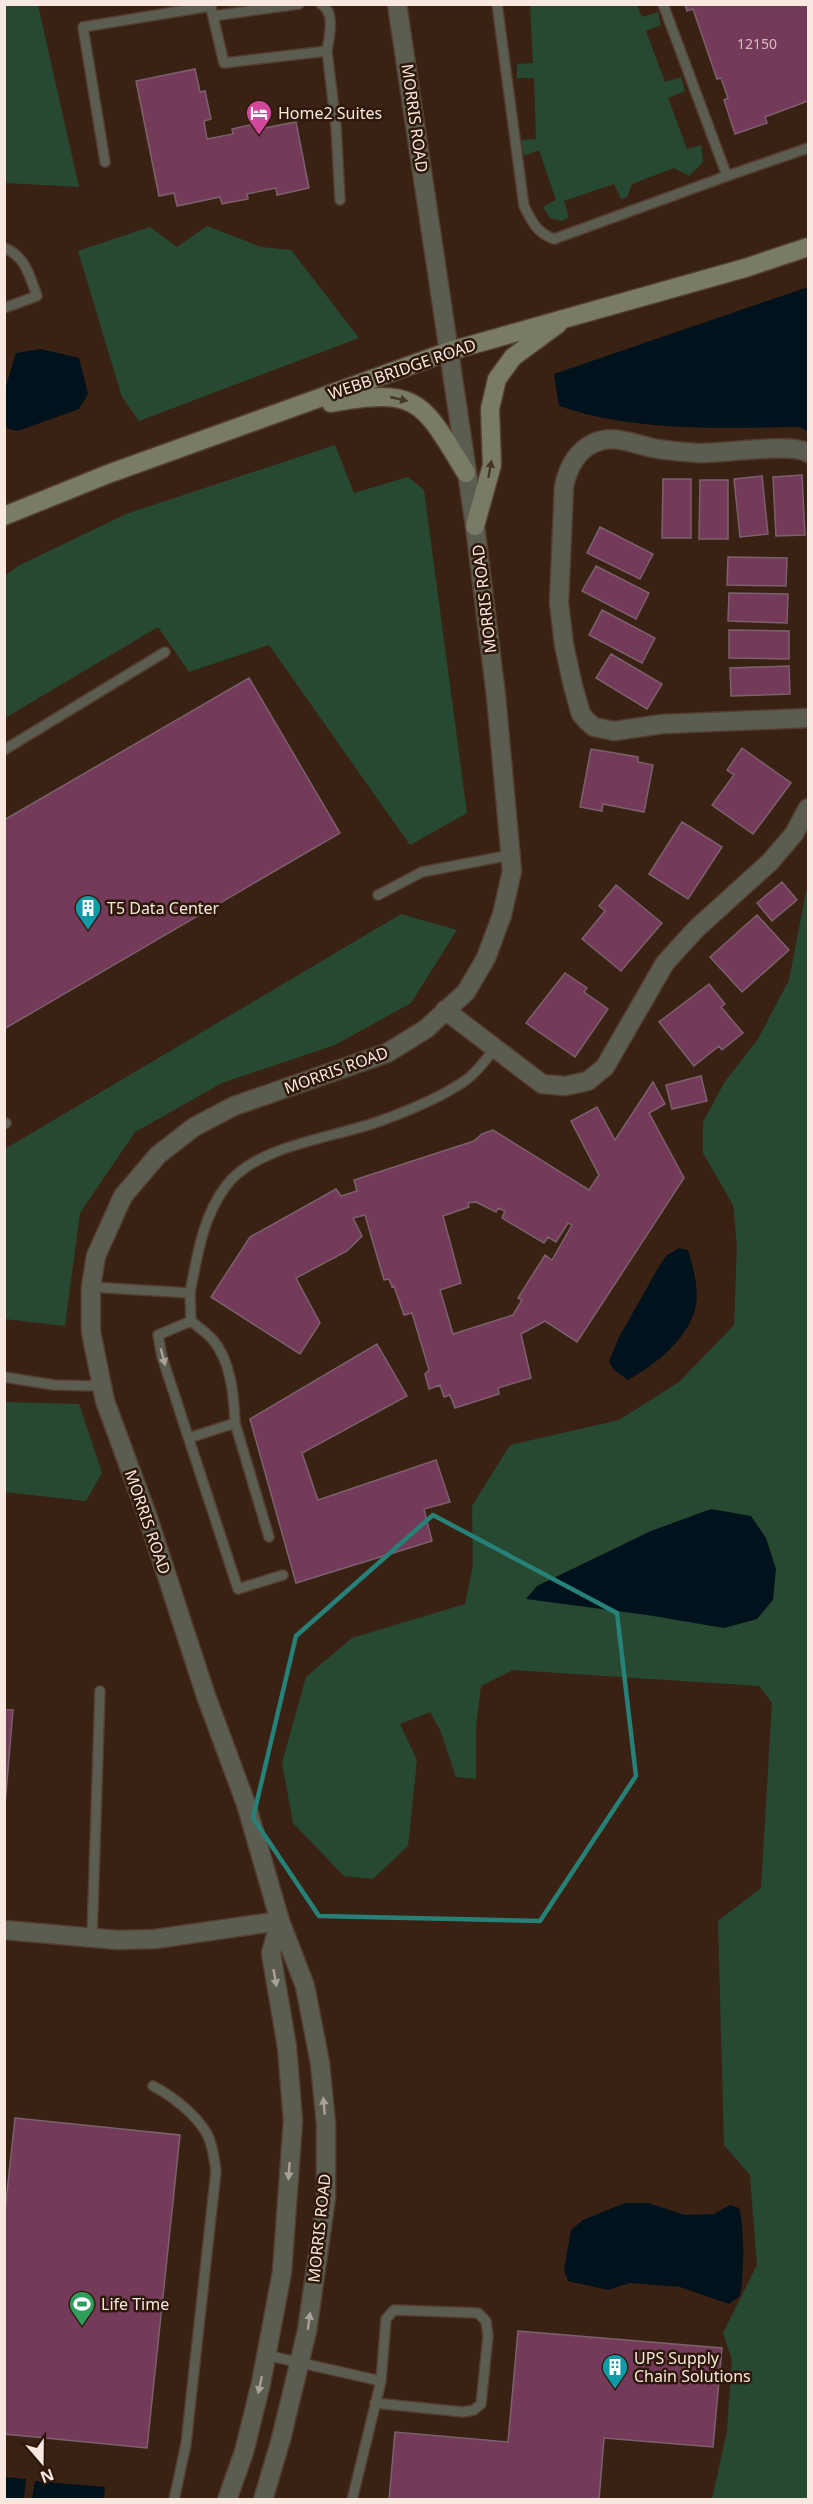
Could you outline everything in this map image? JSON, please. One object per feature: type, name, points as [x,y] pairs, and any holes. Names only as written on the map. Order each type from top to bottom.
[{"type":"street","name":"MORRIS ROAD","points":[[263,2499],[307,2331],[326,2198],[326,2124],[320,2063],[304,1986],[280,1921],[246,1804],[100,1386],[91,1332],[91,1287],[96,1256],[123,1196],[158,1155],[194,1127],[234,1106],[387,1053],[426,1029],[466,992],[486,957],[502,915],[512,871],[496,696],[450,351],[397,4]]},
{"type":"street","name":"WEBB BRIDGE ROAD","points":[[4,516],[108,474],[450,351],[745,268],[808,248]]},
{"type":"street","points":[[475,526],[492,465],[490,409],[497,379],[513,357],[566,318]]},
{"type":"street","points":[[279,412],[366,397],[398,397],[411,402],[431,418],[466,473]]},
{"type":"street","points":[[808,453],[788,449],[700,453],[653,448],[626,441],[607,440],[594,443],[578,454],[568,468],[564,486],[565,510],[560,558],[560,603],[564,645],[581,714],[594,727],[614,731],[663,724],[808,718]]},
{"type":"street","points":[[445,1010],[494,1050],[542,1084],[565,1086],[588,1081],[605,1067],[665,963],[696,929],[770,862],[794,834],[808,808]]},
{"type":"street","name":"MORRIS ROAD","points":[[226,2499],[244,2452],[282,2272],[293,2121],[287,2047],[271,1953],[280,1921]]},
{"type":"street","points":[[4,1930],[92,1938],[155,1939],[280,1921]]},
{"type":"lane","points":[[213,16],[299,4]]},
{"type":"lane","points":[[321,4],[327,8],[330,15],[327,51],[336,126],[340,200]]},
{"type":"lane","points":[[497,4],[524,206],[542,235],[554,239],[808,148]]},
{"type":"lane","points":[[663,4],[727,176]]},
{"type":"lane","points":[[105,162],[83,27],[210,5],[224,63],[327,51]]},
{"type":"lane","points":[[4,248],[15,251],[24,264],[37,296],[4,308]]},
{"type":"lane","points":[[4,750],[165,652]]},
{"type":"lane","points":[[378,895],[422,872],[511,855]]},
{"type":"lane","points":[[269,1537],[235,1423],[233,1386],[218,1347],[212,1338],[191,1321],[190,1293],[210,1211],[227,1184],[249,1165],[284,1149],[379,1121],[428,1101],[465,1082],[494,1050]]},
{"type":"lane","points":[[91,1287],[190,1293]]},
{"type":"lane","points":[[191,1321],[158,1335],[162,1356],[238,1589],[283,1575]]},
{"type":"lane","points":[[4,1377],[54,1384],[100,1386]]},
{"type":"lane","points":[[189,1438],[235,1423]]},
{"type":"lane","points":[[92,1938],[100,1691]]},
{"type":"lane","points":[[153,2086],[167,2093],[206,2133],[213,2151],[216,2171],[186,2444],[174,2499]]},
{"type":"lane","points":[[352,2499],[375,2403],[381,2381],[386,2319],[394,2310],[478,2313],[486,2321],[488,2336],[481,2404],[474,2410],[463,2412],[375,2403]]},
{"type":"lane","points":[[266,2355],[381,2381]]},
{"type":"highlighted area","points":[[433,1515],[617,1613],[636,1776],[540,1921],[319,1916],[253,1818],[296,1636]]},
{"type":"green space","points":[[4,5],[38,5],[79,187],[5,183]]},
{"type":"green space","points":[[530,5],[637,5],[642,17],[658,12],[661,25],[646,31],[665,82],[681,77],[685,91],[668,98],[687,149],[701,145],[703,162],[689,176],[674,168],[632,184],[627,197],[621,199],[614,184],[564,201],[569,217],[562,221],[550,218],[543,207],[556,200],[539,150],[524,156],[521,140],[536,139],[534,78],[517,78],[517,64],[533,63]]},
{"type":"green space","points":[[207,226],[261,247],[291,250],[359,338],[139,421],[122,397],[78,251],[150,227],[177,247]]},
{"type":"green space","points":[[335,445],[354,493],[408,477],[424,490],[467,813],[410,845],[269,645],[189,672],[158,627],[5,718],[5,576],[18,566],[126,514]]},
{"type":"green space","points":[[808,882],[808,2499],[712,2499],[727,2431],[732,2360],[723,2333],[757,2265],[750,2175],[724,2145],[718,1921],[761,1888],[772,1703],[759,1686],[513,1670],[481,1686],[476,1726],[476,1779],[456,1777],[441,1732],[430,1712],[400,1724],[417,1760],[408,1846],[373,1879],[344,1876],[293,1823],[282,1763],[306,1677],[352,1638],[465,1604],[473,1565],[472,1506],[510,1445],[619,1420],[679,1382],[734,1325],[737,1245],[733,1205],[703,1153],[703,1122],[724,1083],[758,1039],[789,980]]},
{"type":"green space","points":[[401,914],[457,930],[411,1003],[335,1045],[222,1083],[135,1132],[80,1213],[65,1326],[5,1319],[5,1149]]},
{"type":"green space","points":[[5,1402],[79,1404],[102,1473],[86,1501],[5,1492]]},
{"type":"water","points":[[808,287],[808,431],[799,427],[708,428],[647,424],[588,414],[559,406],[554,374]]},
{"type":"water","points":[[41,349],[79,358],[88,394],[79,409],[18,431],[5,428],[5,389],[16,353]]},
{"type":"water","points":[[679,1248],[688,1250],[695,1278],[697,1298],[692,1317],[687,1329],[670,1349],[649,1367],[628,1380],[614,1370],[609,1362],[618,1339],[661,1263],[667,1255]]},
{"type":"water","points":[[711,1509],[751,1516],[766,1538],[776,1569],[773,1600],[757,1619],[724,1628],[526,1599],[537,1586],[651,1531]]},
{"type":"water","points":[[625,2203],[648,2203],[685,2215],[714,2214],[730,2205],[739,2208],[743,2252],[740,2296],[729,2304],[680,2287],[630,2283],[608,2290],[568,2281],[564,2270],[571,2230],[583,2220]]},
{"type":"water","points":[[5,2477],[26,2479],[24,2499],[5,2499]]},
{"type":"water","points":[[35,2481],[105,2487],[104,2499],[32,2499]]},
{"type":"building","points":[[685,4],[808,4],[808,101],[765,117],[767,123],[735,134],[724,100],[728,98],[721,78],[717,79],[693,9],[687,11]]},
{"type":"building","name":"Home2 Suites","points":[[195,69],[200,92],[205,91],[211,119],[204,121],[207,139],[233,134],[232,129],[258,123],[259,129],[296,122],[309,188],[277,195],[276,188],[247,194],[248,199],[222,204],[220,197],[177,206],[174,193],[159,196],[136,81]]},
{"type":"building","points":[[802,475],[805,535],[776,536],[773,477]]},
{"type":"building","points":[[762,476],[768,534],[740,537],[734,479]]},
{"type":"building","points":[[663,479],[691,479],[691,538],[662,538]]},
{"type":"building","points":[[700,480],[728,480],[728,539],[699,539]]},
{"type":"building","points":[[600,527],[653,554],[640,579],[587,553]]},
{"type":"building","points":[[728,557],[787,558],[786,586],[727,585]]},
{"type":"building","points":[[596,566],[649,593],[636,619],[582,591]]},
{"type":"building","points":[[729,593],[788,594],[787,623],[728,621]]},
{"type":"building","points":[[602,610],[655,638],[642,663],[589,635]]},
{"type":"building","points":[[729,630],[789,631],[789,659],[729,658]]},
{"type":"building","points":[[611,654],[662,684],[647,709],[596,678]]},
{"type":"building","points":[[789,666],[790,694],[731,696],[730,668]]},
{"type":"building","name":"T5 Data Center","points":[[249,678],[340,833],[4,1029],[4,820]]},
{"type":"building","points":[[742,748],[791,783],[753,834],[712,805],[734,775],[727,770]]},
{"type":"building","points":[[591,749],[638,757],[638,762],[653,765],[644,812],[603,804],[602,811],[580,807]]},
{"type":"building","points":[[682,822],[722,847],[688,899],[649,874]]},
{"type":"building","points":[[782,882],[797,900],[772,921],[757,903]]},
{"type":"building","points":[[616,885],[662,923],[621,971],[582,939],[605,911],[599,906]]},
{"type":"building","points":[[757,915],[789,950],[742,992],[710,957]]},
{"type":"building","points":[[565,973],[587,988],[584,992],[608,1009],[575,1057],[526,1023]]},
{"type":"building","points":[[709,984],[725,1004],[721,1007],[743,1033],[722,1050],[719,1046],[694,1066],[659,1022]]},
{"type":"building","points":[[701,1076],[707,1101],[672,1109],[666,1085]]},
{"type":"building","points":[[653,1082],[665,1104],[649,1113],[684,1178],[577,1342],[545,1321],[521,1334],[531,1378],[498,1388],[499,1394],[455,1408],[450,1395],[444,1397],[440,1385],[429,1389],[425,1374],[429,1370],[412,1313],[404,1315],[394,1286],[392,1287],[389,1279],[384,1280],[365,1215],[353,1218],[362,1236],[347,1251],[296,1278],[320,1323],[300,1354],[211,1297],[250,1237],[336,1189],[341,1196],[357,1191],[354,1180],[474,1141],[482,1134],[493,1130],[589,1190],[599,1175],[571,1121],[597,1107],[615,1140]],"holes":[[[476,1202],[496,1212],[498,1208],[505,1211],[502,1218],[544,1243],[548,1237],[556,1242],[568,1223],[572,1225],[552,1260],[545,1255],[518,1298],[522,1300],[513,1315],[453,1334],[440,1290],[461,1283],[443,1216],[469,1207],[468,1203]]]},
{"type":"building","points":[[377,1344],[407,1396],[302,1453],[318,1500],[436,1460],[450,1502],[424,1509],[432,1541],[296,1583],[250,1419]]},
{"type":"building","points":[[4,1710],[13,1710],[5,1805],[4,1805]]},
{"type":"building","name":"Life Time","points":[[15,2118],[180,2135],[147,2448],[4,2434],[4,2220]]},
{"type":"building","name":"UPS Supply Chain Solutions","points":[[518,2331],[722,2348],[713,2447],[604,2438],[599,2500],[389,2500],[395,2432],[508,2442]]},
{"type":"place","name":"Home2 Suites","points":[[259,136]]},
{"type":"place","name":"T5 Data Center","points":[[88,931]]},
{"type":"place","name":"Life Time","points":[[82,2327]]},
{"type":"place","name":"UPS Supply Chain Solutions","points":[[615,2390]]}]
